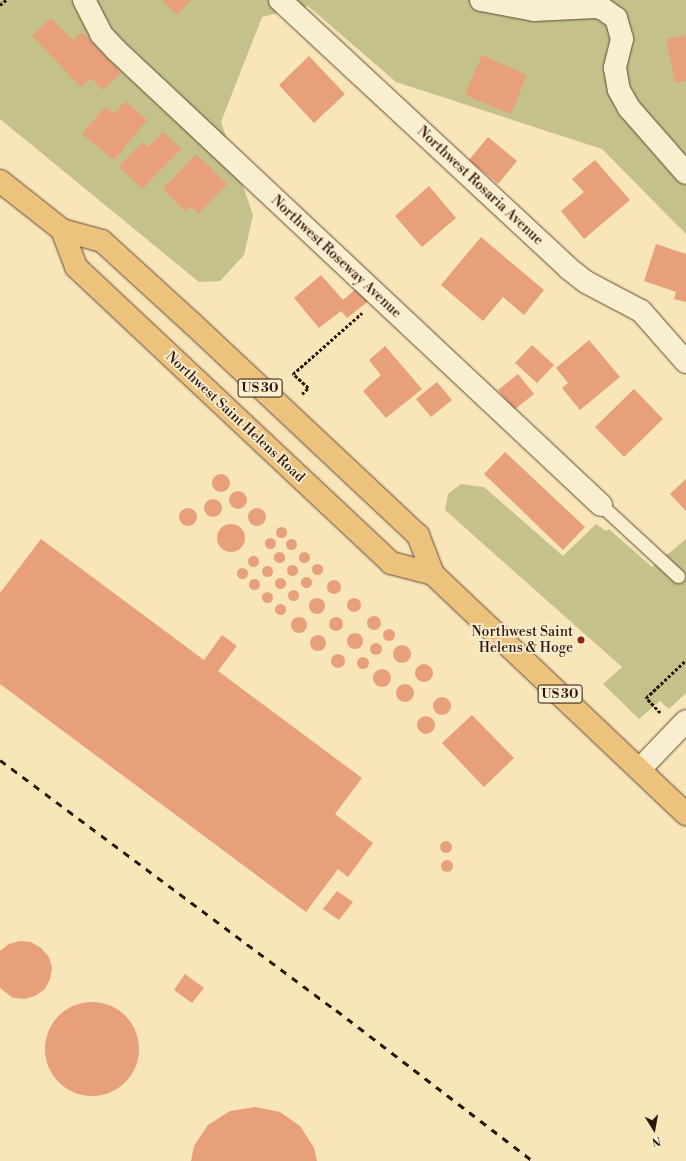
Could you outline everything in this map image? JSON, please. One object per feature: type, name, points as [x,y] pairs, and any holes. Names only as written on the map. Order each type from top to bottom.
[{"type":"highway","name":"Northwest Saint Helens Road","points":[[0,181],[62,230],[102,240],[418,535],[433,574],[686,814]]},
{"type":"highway","name":"Northwest Saint Helens Road","points":[[62,230],[76,267],[391,563],[433,574]]},
{"type":"street","name":"Northwest Roseway Avenue","points":[[84,0],[101,34],[116,50],[601,505]]},
{"type":"street","name":"Northwest Rosaria Avenue","points":[[280,0],[568,268],[586,282],[641,311],[686,362]]},
{"type":"street","points":[[481,0],[534,10],[596,7],[604,9],[616,18],[622,39],[615,68],[619,90],[629,108],[686,173]]},
{"type":"street","points":[[640,770],[682,725]]},
{"type":"lane","points":[[601,505],[678,576]]},
{"type":"path","points":[[0,5],[6,0]]},
{"type":"path","points":[[284,411],[308,388],[293,374],[380,298]]},
{"type":"path","points":[[682,725],[646,698],[686,660]]},
{"type":"shaded area","points":[[0,0],[686,0],[686,234],[602,149],[396,82],[308,6],[262,17],[221,122],[253,215],[244,255],[220,281],[199,282],[0,119]]},
{"type":"shaded area","points":[[461,484],[484,487],[563,556],[596,524],[606,531],[609,529],[652,567],[686,539],[686,693],[669,709],[660,701],[639,719],[603,684],[622,667],[445,510],[448,494]]},
{"type":"building","points":[[162,0],[191,0],[177,15]]},
{"type":"building","points":[[51,18],[73,40],[82,32],[121,73],[103,90],[91,78],[81,87],[32,36]]},
{"type":"building","points":[[686,35],[686,81],[675,83],[666,39]]},
{"type":"building","points":[[482,55],[527,75],[511,114],[465,95]]},
{"type":"building","points":[[309,56],[345,94],[314,123],[279,85]]},
{"type":"building","points":[[125,101],[147,120],[114,160],[82,134],[105,107],[114,114]]},
{"type":"building","points":[[163,132],[181,149],[142,189],[119,166],[143,142],[148,147]]},
{"type":"building","points":[[488,137],[517,161],[498,184],[469,160]]},
{"type":"building","points":[[196,154],[227,184],[198,214],[191,206],[186,212],[163,189]]},
{"type":"building","points":[[595,160],[630,200],[584,239],[561,211],[584,192],[572,179]]},
{"type":"building","points":[[429,186],[456,218],[422,247],[395,216]]},
{"type":"building","points":[[481,237],[544,290],[524,315],[503,297],[483,321],[441,285]]},
{"type":"building","points":[[656,244],[686,254],[686,302],[674,299],[676,292],[644,281]]},
{"type":"building","points":[[321,275],[343,300],[360,285],[371,299],[347,318],[341,311],[319,328],[294,298]]},
{"type":"building","points":[[589,340],[620,377],[580,410],[562,388],[568,383],[556,368]]},
{"type":"building","points":[[532,345],[554,365],[537,383],[515,363]]},
{"type":"building","points":[[385,346],[422,389],[386,418],[363,391],[381,375],[369,360]]},
{"type":"building","points":[[518,374],[534,394],[514,410],[498,390]]},
{"type":"building","points":[[437,382],[452,400],[431,417],[416,399]]},
{"type":"building","points":[[634,389],[663,419],[624,457],[595,427]]},
{"type":"building","points":[[505,452],[585,527],[563,550],[484,474]]},
{"type":"building","points":[[221,474],[227,477],[230,483],[227,489],[221,492],[215,489],[212,483],[215,477]]},
{"type":"building","points":[[686,479],[686,511],[670,494]]},
{"type":"building","points":[[238,491],[244,494],[247,500],[244,506],[238,509],[232,506],[229,500],[232,494]]},
{"type":"building","points":[[213,499],[219,502],[222,508],[219,514],[213,517],[207,514],[204,508],[207,502]]},
{"type":"building","points":[[188,508],[194,511],[197,517],[194,523],[188,526],[182,523],[179,517],[182,511]]},
{"type":"building","points":[[257,508],[263,511],[266,517],[263,523],[257,526],[251,523],[248,517],[251,511]]},
{"type":"building","points":[[231,524],[241,528],[245,538],[241,548],[231,552],[221,548],[217,538],[221,528]]},
{"type":"building","points":[[279,527],[283,527],[285,528],[285,536],[279,537],[276,534],[276,530]]},
{"type":"building","points":[[268,538],[272,538],[274,539],[274,547],[268,548],[265,545],[265,541]]},
{"type":"building","points":[[41,539],[204,660],[222,635],[237,646],[218,671],[362,778],[335,814],[373,843],[348,877],[338,869],[306,912],[0,684],[0,593]]},
{"type":"building","points":[[289,539],[293,539],[295,540],[295,548],[289,549],[286,546],[286,542]]},
{"type":"building","points":[[277,552],[281,552],[283,553],[283,561],[277,562],[274,559],[274,555]]},
{"type":"building","points":[[302,552],[306,552],[308,553],[308,561],[302,562],[299,559],[299,555]]},
{"type":"building","points":[[251,556],[255,556],[257,557],[257,565],[251,566],[248,563],[248,559]]},
{"type":"building","points":[[315,564],[319,564],[321,565],[321,573],[315,574],[312,571],[312,567]]},
{"type":"building","points":[[290,565],[294,565],[296,566],[296,574],[290,575],[287,572],[287,568]]},
{"type":"building","points":[[265,566],[269,566],[271,567],[271,575],[265,576],[262,573],[262,569]]},
{"type":"building","points":[[240,568],[244,568],[246,569],[246,577],[240,578],[237,575],[237,571]]},
{"type":"building","points":[[304,577],[308,577],[310,578],[310,586],[304,587],[301,584],[301,580]]},
{"type":"building","points":[[278,578],[282,578],[284,579],[284,587],[278,588],[275,585],[275,581]]},
{"type":"building","points":[[252,579],[256,579],[258,580],[258,588],[252,589],[249,586],[249,582]]},
{"type":"building","points":[[331,580],[337,580],[341,584],[341,590],[337,594],[331,594],[327,590],[327,584]]},
{"type":"building","points":[[291,590],[295,590],[297,591],[297,599],[291,600],[288,597],[288,593]]},
{"type":"building","points":[[265,592],[269,592],[271,593],[271,601],[265,602],[262,599],[262,595]]},
{"type":"building","points":[[317,598],[324,603],[325,606],[320,613],[317,614],[310,609],[309,606],[314,599]]},
{"type":"building","points":[[351,598],[357,598],[361,602],[361,608],[357,612],[351,612],[347,608],[347,602]]},
{"type":"building","points":[[278,604],[282,604],[284,605],[284,613],[278,614],[275,611],[275,607]]},
{"type":"building","points":[[371,616],[377,616],[381,620],[381,626],[377,630],[371,630],[367,626],[367,620]]},
{"type":"building","points":[[299,617],[306,622],[307,625],[302,632],[299,633],[292,628],[291,625],[296,618]]},
{"type":"building","points":[[333,617],[339,617],[343,621],[343,627],[339,631],[333,631],[329,627],[329,621]]},
{"type":"building","points":[[387,629],[391,629],[395,635],[391,641],[387,641],[383,637],[383,633]]},
{"type":"building","points":[[355,633],[362,638],[363,641],[358,648],[355,649],[348,644],[347,641],[352,634]]},
{"type":"building","points":[[318,635],[325,640],[326,643],[321,650],[318,651],[311,646],[310,643],[315,636]]},
{"type":"building","points":[[374,643],[378,643],[382,649],[378,655],[374,655],[370,651],[370,647]]},
{"type":"building","points":[[402,645],[408,648],[411,654],[408,660],[402,663],[396,660],[393,654],[396,648]]},
{"type":"building","points":[[335,654],[341,654],[345,658],[345,664],[341,668],[335,668],[331,664],[331,658]]},
{"type":"building","points":[[361,657],[365,657],[369,663],[365,669],[361,669],[357,665],[357,661]]},
{"type":"building","points":[[424,664],[430,667],[433,673],[430,679],[424,682],[418,679],[415,673],[418,667]]},
{"type":"building","points":[[382,669],[388,672],[391,678],[388,684],[382,687],[376,684],[373,678],[376,672]]},
{"type":"building","points":[[405,684],[411,687],[414,693],[411,699],[405,702],[399,699],[396,693],[399,687]]},
{"type":"building","points":[[442,697],[448,700],[451,706],[448,712],[442,715],[436,712],[433,706],[436,700]]},
{"type":"building","points":[[472,715],[514,758],[484,787],[442,743]]},
{"type":"building","points":[[426,716],[432,719],[435,725],[432,731],[426,734],[420,731],[417,725],[420,719]]},
{"type":"building","points":[[446,841],[450,843],[452,847],[450,851],[446,853],[442,851],[440,847],[442,843]]},
{"type":"building","points":[[447,860],[451,862],[453,866],[451,870],[447,872],[443,870],[441,866],[443,862]]},
{"type":"building","points":[[337,891],[353,902],[339,920],[323,909]]},
{"type":"building","points":[[20,941],[31,942],[41,948],[49,957],[52,968],[50,979],[45,989],[35,996],[25,999],[13,998],[0,988],[0,951],[9,944]]},
{"type":"building","points":[[185,974],[204,988],[192,1003],[174,990]]},
{"type":"building","points":[[92,1002],[110,1006],[125,1016],[135,1031],[139,1049],[135,1067],[125,1082],[110,1092],[92,1096],[74,1092],[59,1082],[49,1067],[45,1049],[49,1031],[59,1016],[74,1006]]},
{"type":"building","points":[[255,1107],[280,1112],[300,1126],[314,1148],[317,1161],[191,1161],[194,1146],[208,1125],[230,1111]]},
{"type":"railway","points":[[0,760],[336,1010],[533,1161]]},
{"type":"place","name":"Northwest Saint Helens & Hoge","points":[[581,640]]}]
